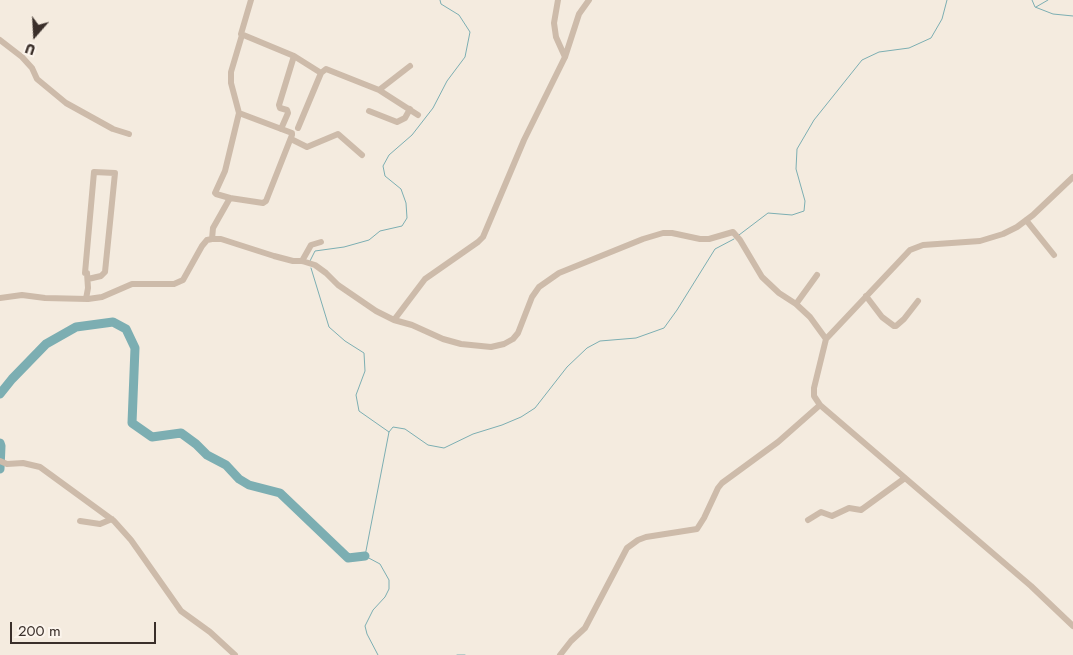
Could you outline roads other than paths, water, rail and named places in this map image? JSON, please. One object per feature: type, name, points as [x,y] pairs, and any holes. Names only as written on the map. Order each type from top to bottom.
[{"type":"street","points":[[239,113],[292,133],[265,203],[230,198],[215,193],[224,171],[239,113],[234,97],[231,72],[251,0]]},
{"type":"street","points":[[558,0],[554,23],[556,37],[565,57]]},
{"type":"street","points":[[394,320],[431,273],[448,264],[484,237],[524,140],[565,57],[579,14],[589,0]]},
{"type":"street","points":[[242,35],[294,56],[321,73]]},
{"type":"street","points":[[0,40],[22,57],[32,68],[37,79],[66,103],[113,128],[129,134]]},
{"type":"street","points":[[281,129],[288,113],[287,110],[280,108],[279,105],[294,56]]},
{"type":"street","points":[[379,90],[410,66]]},
{"type":"street","points":[[298,128],[321,73],[326,69],[379,90],[418,115]]},
{"type":"street","points":[[369,111],[397,122],[402,121],[410,109]]},
{"type":"street","points":[[291,139],[307,147],[338,134],[362,155]]},
{"type":"street","points":[[86,299],[88,279],[87,273],[84,273],[94,172],[115,173],[105,272],[101,276],[88,279]]},
{"type":"street","points":[[1073,177],[1026,220],[1003,234],[980,241],[923,245],[910,250],[826,340],[814,388],[816,400],[820,405],[1031,586],[1073,626]]},
{"type":"street","points":[[212,239],[213,228],[230,198]]},
{"type":"street","points":[[1026,220],[1054,255]]},
{"type":"street","points":[[0,298],[22,295],[86,299],[102,297],[132,284],[174,284],[181,282],[185,277],[207,240],[221,239],[284,258],[315,265],[338,285],[376,311],[394,320],[460,344],[491,347],[504,344],[513,339],[518,333],[532,297],[539,287],[559,273],[635,242],[663,233],[709,239],[729,232],[735,234],[740,240],[762,277],[778,293],[796,304],[810,317],[826,340]]},
{"type":"street","points":[[304,262],[311,245],[321,242]]},
{"type":"street","points":[[796,304],[817,275]]},
{"type":"street","points":[[866,296],[882,317],[894,326],[904,319],[918,301]]},
{"type":"street","points":[[560,655],[571,641],[586,628],[627,548],[646,537],[697,529],[722,483],[778,442],[820,405]]},
{"type":"street","points":[[4,462],[23,463],[44,469],[112,519],[131,540],[181,611],[210,632],[235,655]]},
{"type":"street","points":[[808,520],[821,512],[832,516],[849,508],[861,510],[905,478]]},
{"type":"street","points":[[80,521],[100,524],[112,519]]},
{"type":"waterway","points":[[310,261],[315,251],[344,247],[369,240],[380,231],[402,226],[407,218],[406,203],[401,189],[385,176],[383,166],[389,155],[412,135],[433,108],[447,81],[465,57],[470,32],[459,15],[441,4],[440,0]]},
{"type":"waterway","points":[[739,235],[768,213],[792,215],[804,211],[805,201],[796,169],[797,149],[814,120],[862,60],[879,52],[909,48],[931,38],[942,19],[947,0]]},
{"type":"waterway","points":[[1032,0],[1035,7],[1053,14],[1073,16]]},
{"type":"waterway","points":[[1036,7],[1048,0]]},
{"type":"waterway","points":[[389,432],[393,427],[405,429],[428,445],[444,448],[473,434],[521,417],[535,408],[567,367],[587,348],[600,341],[636,338],[664,328],[715,249],[734,239]]},
{"type":"waterway","points":[[311,268],[329,327],[345,341],[364,353],[365,371],[356,395],[359,411],[389,432],[365,556],[380,564],[389,580],[389,589],[385,597],[373,610],[365,626],[378,655]]},
{"type":"waterway","points":[[0,394],[46,344],[76,327],[113,322],[126,329],[135,348],[132,423],[152,437],[181,433],[207,455],[226,465],[239,479],[249,485],[280,493],[348,558],[365,556]]},
{"type":"waterway","points":[[0,443],[0,469]]},
{"type":"waterway","points":[[457,655],[465,655]]}]
